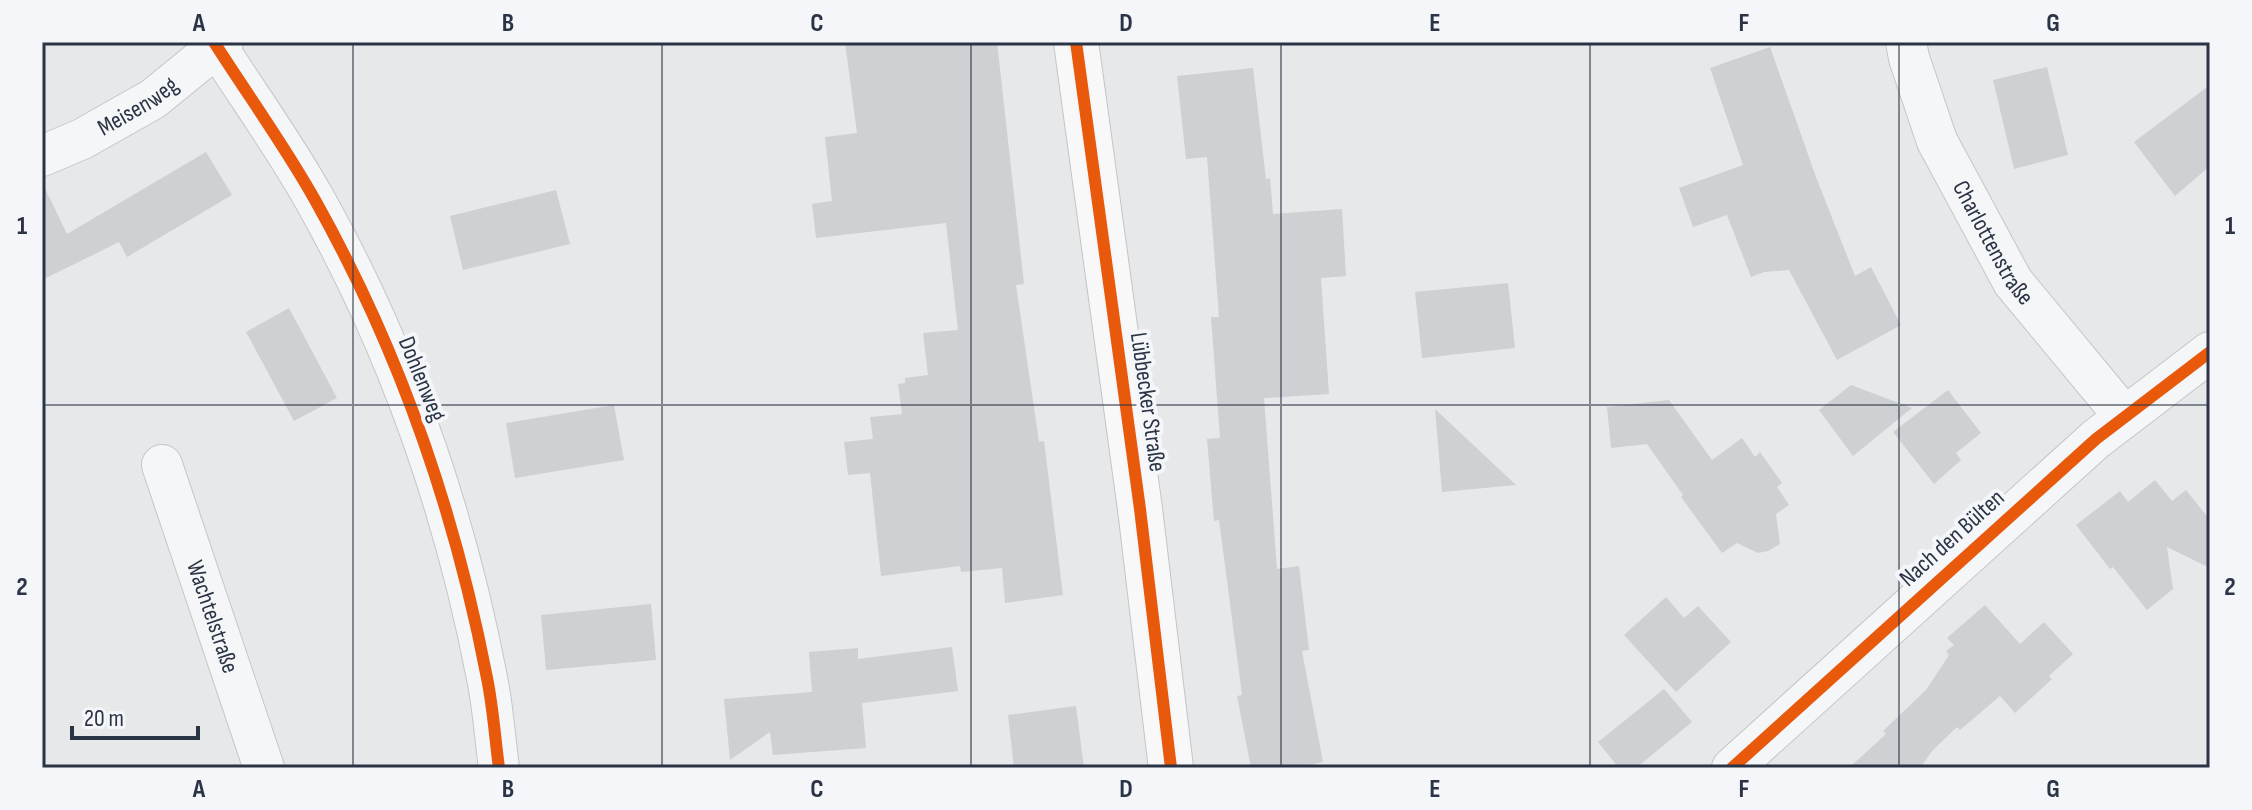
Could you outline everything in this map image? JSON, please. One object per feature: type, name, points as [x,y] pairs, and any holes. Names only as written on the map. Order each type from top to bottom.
[{"type":"main road","name":"Lübbecker Straße","points":[[1076,42],[1138,494],[1171,768]]},
{"type":"street","name":"Charlottenstraße","points":[[1906,42],[1937,141],[2013,282],[2124,416]]},
{"type":"street","name":"Meisenweg","points":[[42,156],[82,139],[153,99],[218,44]]},
{"type":"street","name":"Dohlenweg","points":[[218,44],[315,200],[371,310],[418,426],[461,565],[488,679],[499,768]]},
{"type":"street","name":"Nach den Bülten","points":[[1732,768],[2096,439],[2210,352]]},
{"type":"street","name":"Wachtelstraße","points":[[162,465],[264,768]]},
{"type":"building","points":[[845,42],[997,42],[1024,284],[1016,285],[1039,442],[1044,441],[1063,595],[1005,603],[1002,568],[961,572],[960,566],[881,576],[870,473],[848,475],[844,442],[873,439],[870,417],[902,414],[898,384],[905,383],[905,378],[928,375],[923,333],[958,330],[946,223],[816,238],[812,204],[832,201],[825,137],[857,133]]},
{"type":"building","points":[[1770,47],[1855,276],[1871,267],[1901,325],[1837,360],[1789,270],[1764,272],[1751,277],[1727,215],[1693,227],[1679,188],[1743,165],[1710,68]]},
{"type":"building","points":[[2047,67],[2068,155],[2014,169],[1993,80]]},
{"type":"building","points":[[1253,68],[1273,214],[1342,209],[1346,276],[1321,278],[1329,394],[1264,398],[1277,569],[1299,566],[1309,650],[1302,651],[1323,762],[1294,768],[1251,768],[1237,696],[1242,695],[1219,520],[1214,521],[1207,439],[1220,438],[1211,317],[1219,317],[1207,157],[1186,159],[1177,76]]},
{"type":"building","points":[[2210,85],[2210,166],[2175,196],[2134,142]]},
{"type":"building","points":[[206,152],[232,195],[127,257],[119,242],[42,280],[42,182],[67,234]]},
{"type":"building","points":[[556,190],[570,244],[463,270],[450,216]]},
{"type":"building","points":[[1508,283],[1515,348],[1422,358],[1415,292]]},
{"type":"building","points":[[289,308],[337,398],[294,421],[246,332]]},
{"type":"building","points":[[1851,385],[1912,408],[1853,456],[1819,410]]},
{"type":"building","points":[[1948,390],[1981,433],[1956,453],[1961,460],[1934,484],[1893,432]]},
{"type":"building","points":[[1669,400],[1712,460],[1742,438],[1755,457],[1760,452],[1782,483],[1777,487],[1789,505],[1776,514],[1780,544],[1758,553],[1737,543],[1722,553],[1647,444],[1611,448],[1607,407]]},
{"type":"building","points":[[614,405],[624,460],[515,478],[506,423]]},
{"type":"building","points":[[1435,409],[1516,485],[1442,492]]},
{"type":"building","points":[[2155,480],[2172,501],[2186,490],[2210,520],[2210,568],[2167,547],[2173,589],[2147,610],[2076,525],[2120,491],[2128,502]]},
{"type":"building","points":[[1666,597],[1684,618],[1698,606],[1731,642],[1676,692],[1624,635]]},
{"type":"building","points":[[651,604],[656,660],[546,670],[541,615]]},
{"type":"building","points":[[1985,605],[2020,644],[2044,622],[2073,654],[2049,676],[2052,679],[2015,713],[2000,696],[1960,730],[1957,727],[1933,750],[1920,768],[1849,768],[1886,734],[1883,731],[1926,690],[1949,655],[1946,651],[1954,645],[1947,638]]},
{"type":"building","points":[[952,647],[958,691],[862,703],[866,748],[773,755],[770,732],[730,760],[724,699],[812,692],[809,652],[858,648],[858,659]]},
{"type":"building","points":[[1664,689],[1692,722],[1636,768],[1619,768],[1598,742]]},
{"type":"building","points":[[1076,706],[1084,768],[1014,768],[1008,715]]},
{"type":"cycle path","points":[[214,42],[315,200],[345,256],[397,373],[420,432],[458,554],[487,678],[499,768]]},
{"type":"cycle path","points":[[1076,42],[1140,509],[1171,768]]},
{"type":"cycle path","points":[[1732,768],[2096,439],[2210,352]]}]
